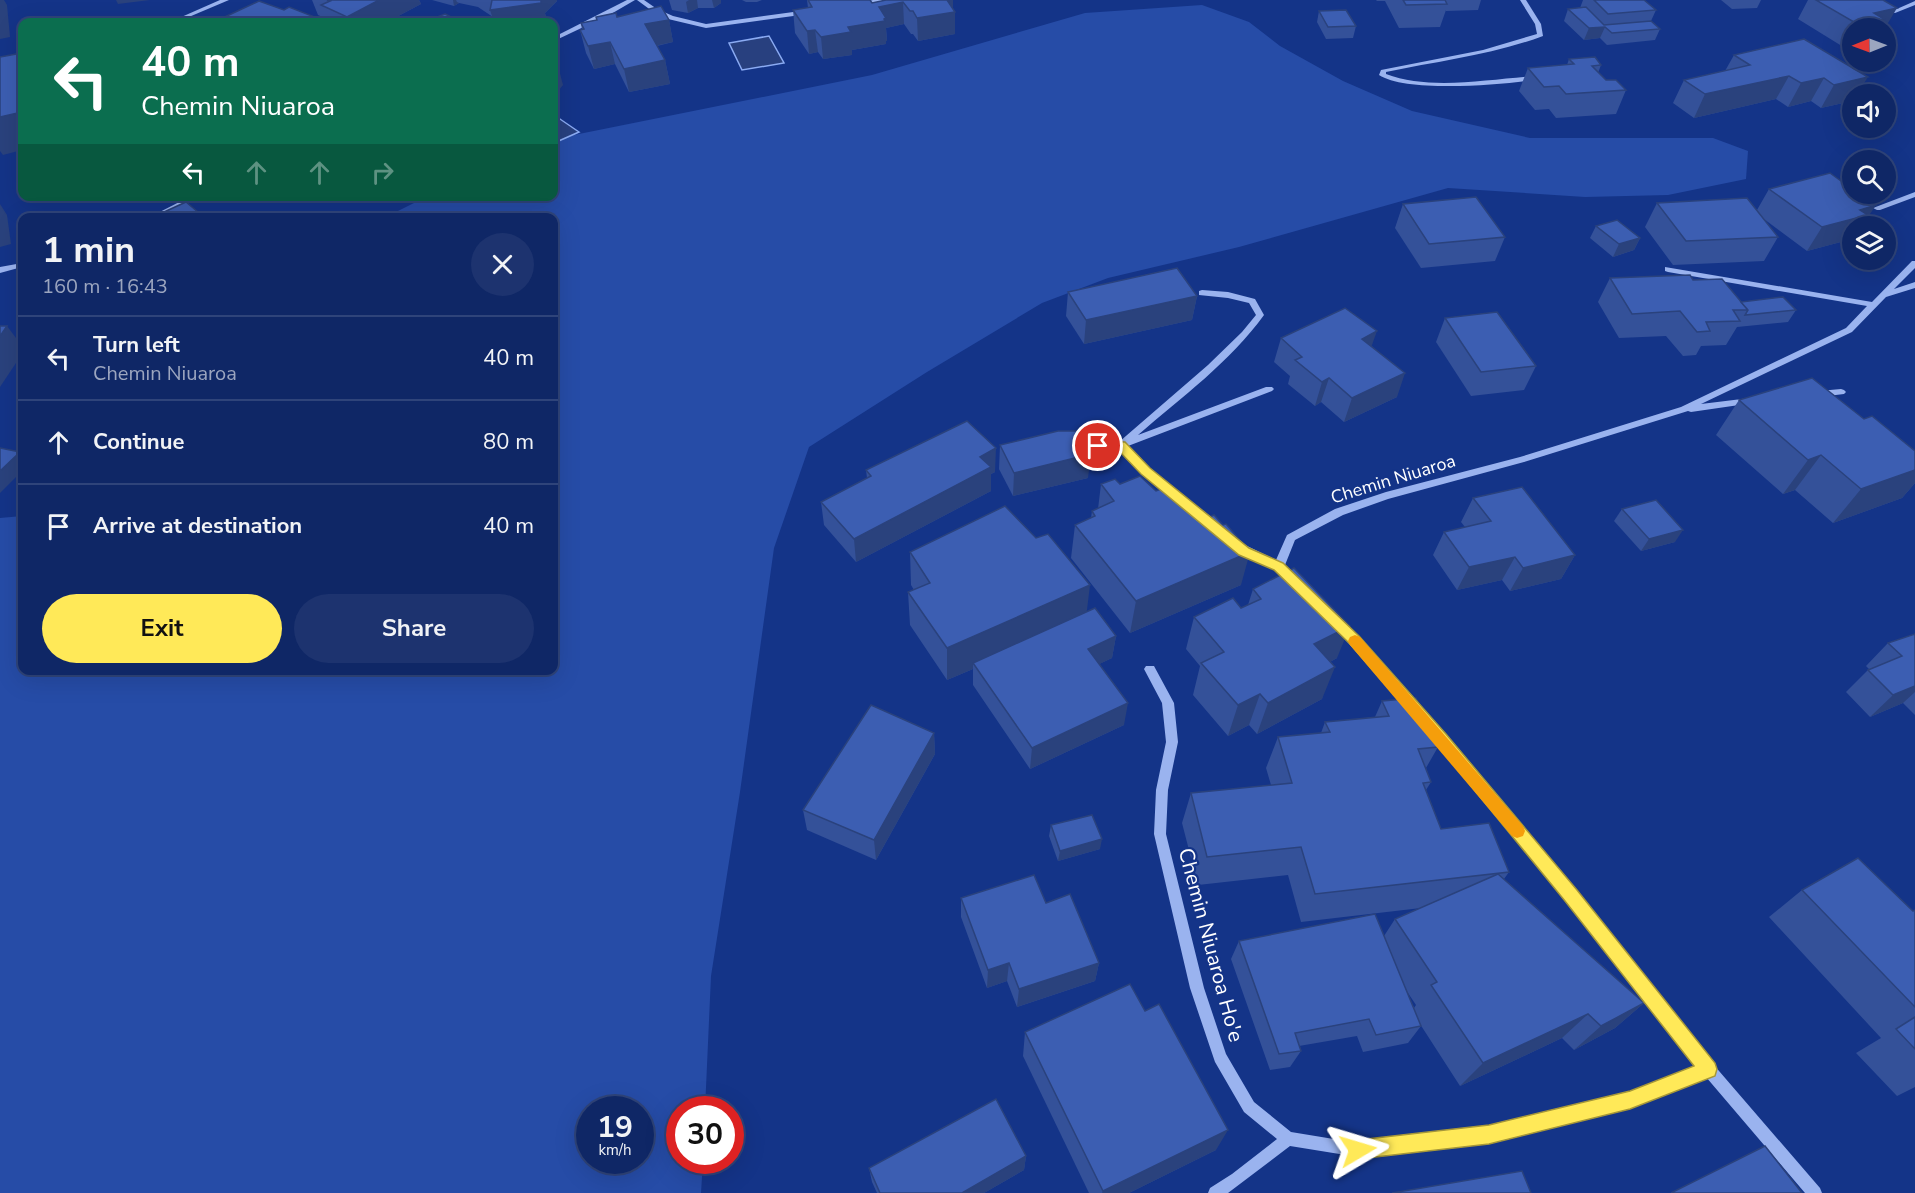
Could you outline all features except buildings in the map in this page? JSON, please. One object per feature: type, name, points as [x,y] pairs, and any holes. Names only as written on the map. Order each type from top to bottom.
[{"type":"street","points":[[183,18],[226,0]]},
{"type":"street","points":[[558,37],[632,0]]},
{"type":"street","points":[[640,0],[659,12],[689,24],[706,26],[815,11]]},
{"type":"street","points":[[850,5],[885,0]]},
{"type":"street","points":[[1523,0],[1538,24],[1541,35],[1522,43],[1383,71],[1382,75],[1389,79],[1418,83],[1548,78]]},
{"type":"street","points":[[1893,12],[1915,3]]},
{"type":"street","points":[[1877,208],[1915,194]]},
{"type":"street","points":[[162,213],[188,201]]},
{"type":"street","name":"Chemin Niuaroa","points":[[1279,566],[1291,538],[1339,512],[1386,496],[1521,460],[1684,409],[1849,330],[1915,263]]},
{"type":"street","points":[[0,270],[18,266]]},
{"type":"street","points":[[1668,269],[1875,305]]},
{"type":"street","points":[[1882,296],[1915,285]]},
{"type":"street","points":[[1121,445],[1192,385],[1246,333],[1260,315],[1252,301],[1228,295],[1202,293]]},
{"type":"street","points":[[1064,446],[1121,445],[1269,389]]},
{"type":"street","points":[[1808,394],[1841,392]]},
{"type":"street","points":[[1684,409],[1762,399]]},
{"type":"street","points":[[1121,445],[1146,471],[1244,551],[1279,566],[1304,591]]},
{"type":"street","points":[[1329,615],[1441,739],[1571,895],[1708,1069],[1815,1193]]},
{"type":"street","name":"Chemin Niuaroa Ho'e","points":[[1150,669],[1168,703],[1172,742],[1162,790],[1160,834],[1197,988],[1220,1057],[1249,1107],[1288,1139]]},
{"type":"street","points":[[1215,1193],[1237,1179],[1288,1139],[1358,1150],[1489,1134],[1630,1100],[1708,1069]]},
{"type":"shaded area","points":[[1202,5],[1249,22],[1280,46],[1343,81],[1412,111],[1530,138],[1713,138],[1748,151],[1746,179],[1668,195],[1585,197],[1448,188],[1239,247],[1108,278],[1042,303],[809,447],[774,548],[740,792],[711,976],[706,1096],[666,1096],[666,1174],[702,1174],[701,1193],[0,1193],[0,518],[18,516],[18,675],[558,675],[558,213],[394,213],[418,201],[558,201],[558,138],[872,75],[1085,13]]},
{"type":"shaded area","points":[[769,36],[784,63],[742,70],[729,43]]},
{"type":"shaded area","points":[[558,118],[579,132],[558,141]]},
{"type":"slow traffic","points":[[1355,641],[1441,739],[1517,831]]},
{"type":"route","points":[[1098,446],[1121,445],[1146,471],[1244,551],[1279,566],[1354,640],[1441,739],[1571,895],[1708,1069],[1630,1100],[1489,1134],[1358,1150]]}]
